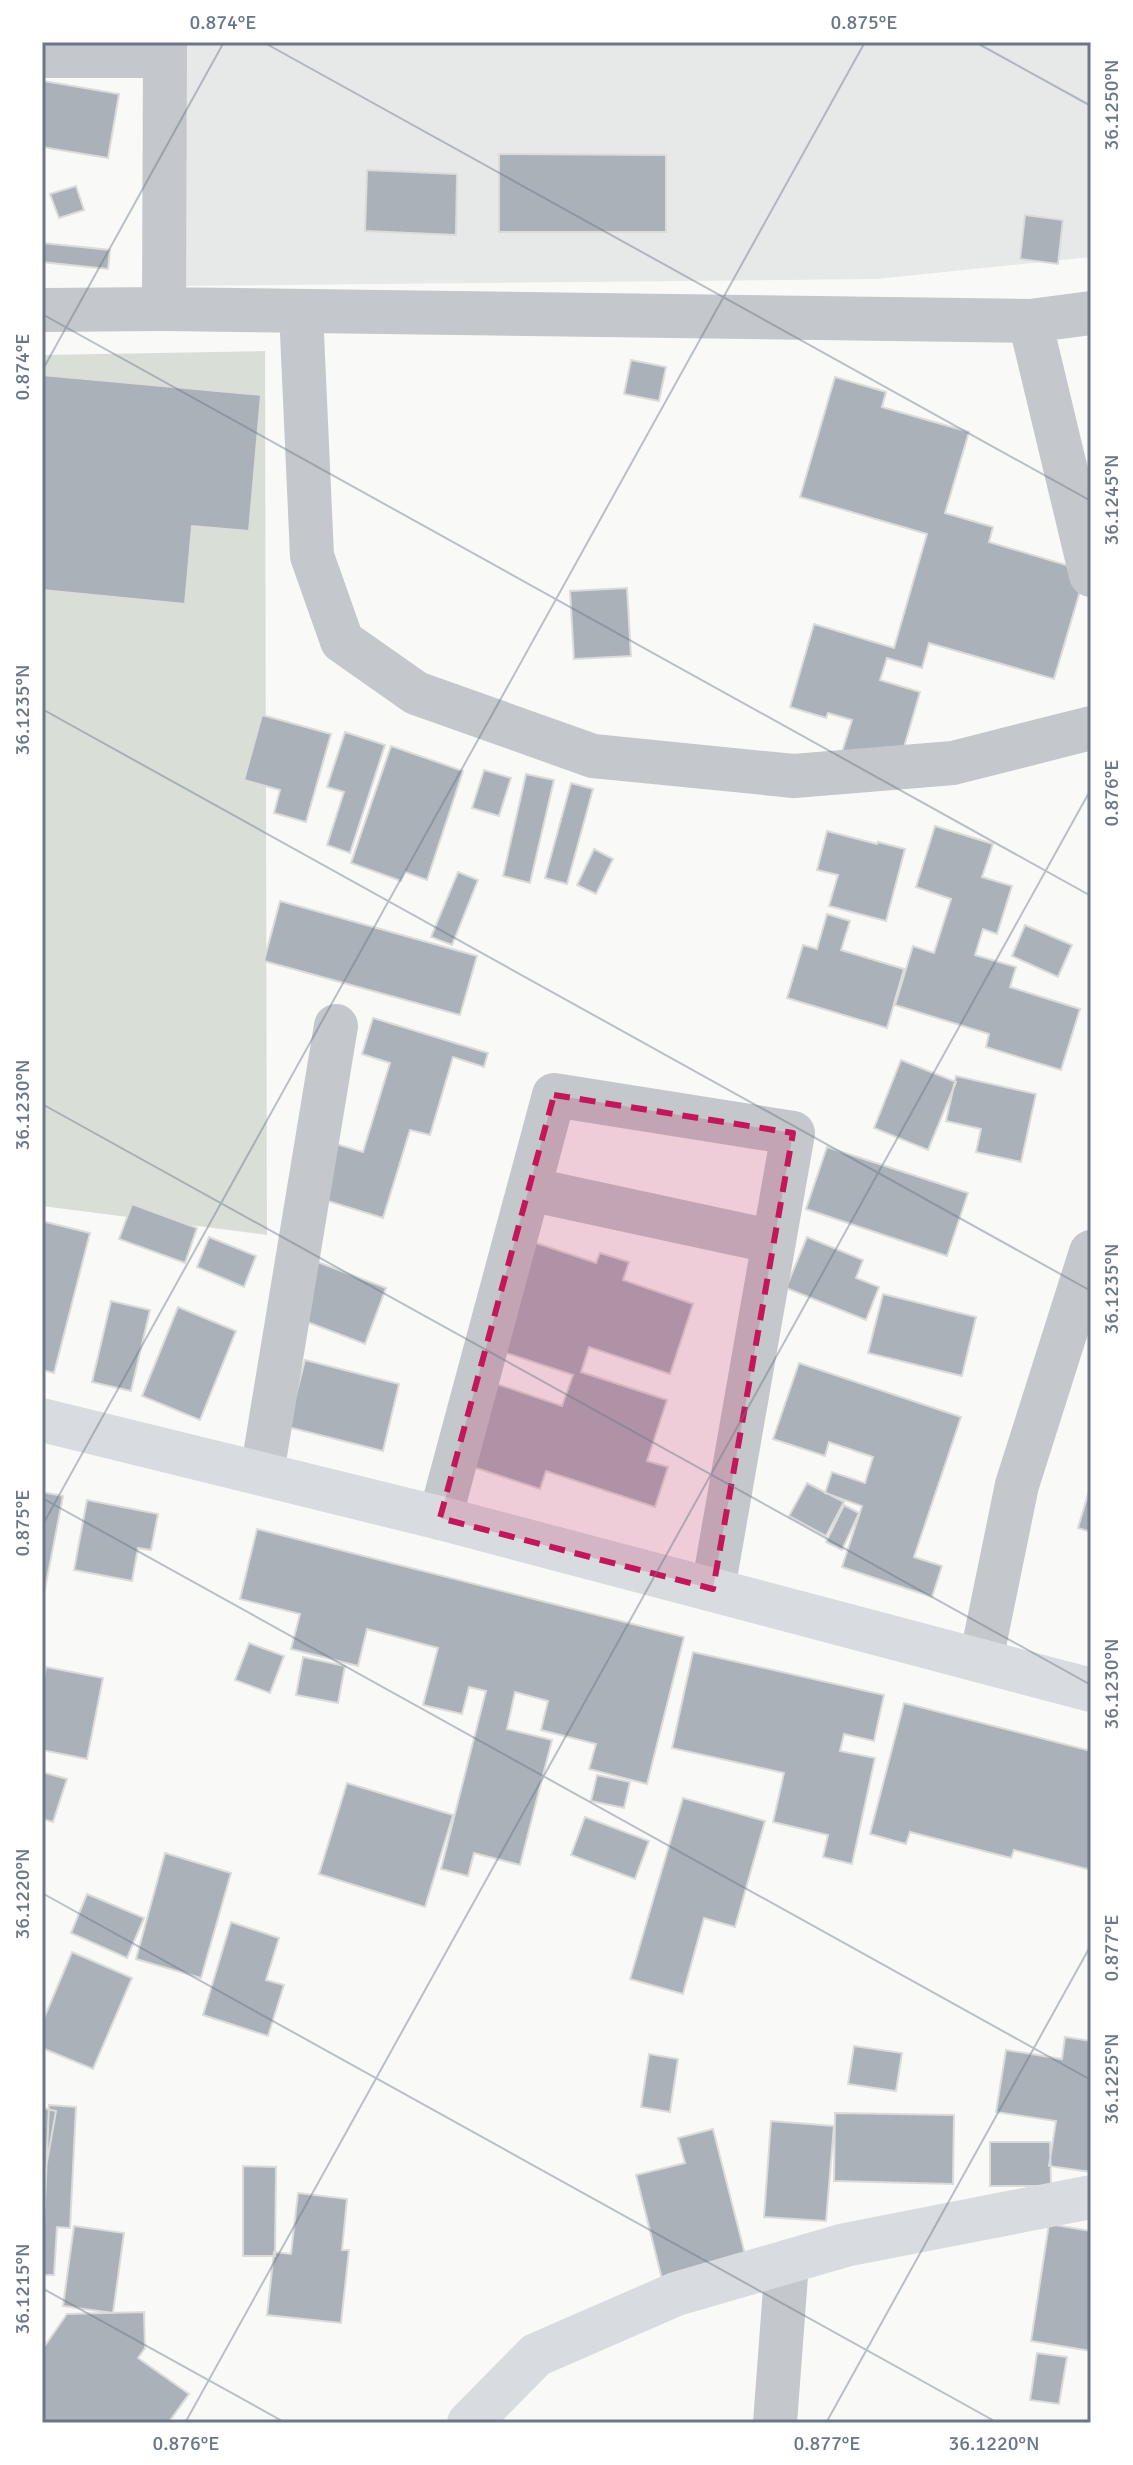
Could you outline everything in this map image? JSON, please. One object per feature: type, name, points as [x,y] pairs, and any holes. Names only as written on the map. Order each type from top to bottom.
[{"type":"main road","points":[[42,1420],[440,1518],[1091,1690]]},
{"type":"main road","points":[[469,2423],[536,2355],[676,2294],[845,2245],[1091,2197]]},
{"type":"street","points":[[42,56],[165,49],[164,309]]},
{"type":"street","points":[[42,310],[1030,321],[1091,313]]},
{"type":"street","points":[[301,311],[312,556],[342,641],[416,693],[593,756],[794,776],[953,763],[1091,728]]},
{"type":"street","points":[[1030,321],[1091,575]]},
{"type":"street","points":[[262,1473],[336,1026]]},
{"type":"street","points":[[440,1518],[554,1095],[793,1133],[713,1589]]},
{"type":"street","points":[[529,1189],[774,1242]]},
{"type":"street","points":[[981,1660],[1017,1485],[1091,1252]]},
{"type":"street","points":[[775,2423],[787,2262]]},
{"type":"highlighted area","points":[[554,1095],[793,1133],[713,1589],[440,1518]]},
{"type":"shaded area","points":[[179,42],[1091,42],[1091,257],[876,279],[182,286]]},
{"type":"shaded area","points":[[265,351],[267,1235],[42,1206],[42,355]]},
{"type":"building","points":[[44,81],[119,94],[108,158],[42,147]]},
{"type":"building","points":[[499,154],[666,155],[666,232],[499,232]]},
{"type":"building","points":[[367,170],[457,174],[456,235],[365,231]]},
{"type":"building","points":[[76,186],[84,210],[59,218],[50,194]]},
{"type":"building","points":[[1025,215],[1063,220],[1058,264],[1020,259]]},
{"type":"building","points":[[43,243],[110,250],[108,269],[42,262]]},
{"type":"building","points":[[631,360],[666,367],[659,401],[624,394]]},
{"type":"building","points":[[42,375],[261,395],[249,531],[192,526],[185,604],[42,590]]},
{"type":"building","points":[[835,377],[886,392],[882,407],[969,432],[945,513],[993,527],[989,542],[1086,571],[1054,679],[929,643],[922,668],[887,658],[880,680],[920,692],[898,768],[842,752],[852,720],[828,713],[826,718],[790,707],[814,624],[894,648],[927,534],[800,497]]},
{"type":"building","points":[[627,588],[631,656],[574,659],[570,591]]},
{"type":"building","points":[[262,715],[331,734],[306,822],[274,813],[280,790],[244,780]]},
{"type":"building","points":[[345,732],[385,745],[350,853],[327,845],[344,792],[327,787]]},
{"type":"building","points":[[391,746],[463,771],[427,880],[405,872],[401,881],[351,863]]},
{"type":"building","points":[[484,770],[511,778],[499,816],[472,808]]},
{"type":"building","points":[[526,774],[554,780],[530,883],[503,876]]},
{"type":"building","points":[[571,783],[593,789],[567,884],[545,878]]},
{"type":"building","points":[[935,826],[993,844],[982,877],[1012,886],[997,934],[983,929],[975,955],[1016,967],[1010,987],[1080,1009],[1061,1070],[986,1047],[989,1034],[895,1005],[913,946],[934,953],[951,899],[916,887]]},
{"type":"building","points":[[827,831],[905,849],[886,921],[829,906],[838,875],[817,870]]},
{"type":"building","points":[[594,849],[613,859],[596,894],[577,885]]},
{"type":"building","points":[[458,872],[478,880],[452,945],[431,937]]},
{"type":"building","points":[[280,901],[477,956],[460,1015],[264,961]]},
{"type":"building","points":[[827,914],[850,921],[841,950],[904,969],[887,1028],[787,998],[803,945],[817,949]]},
{"type":"building","points":[[1025,925],[1072,945],[1058,977],[1012,956]]},
{"type":"building","points":[[373,1018],[488,1053],[484,1067],[453,1057],[430,1135],[410,1130],[383,1218],[299,1192],[316,1138],[363,1152],[390,1063],[362,1054]]},
{"type":"building","points":[[901,1060],[956,1082],[928,1150],[874,1128]]},
{"type":"building","points":[[956,1076],[1036,1094],[1021,1162],[976,1152],[981,1129],[946,1121]]},
{"type":"building","points":[[827,1147],[968,1193],[947,1256],[806,1209]]},
{"type":"building","points":[[132,1204],[197,1228],[185,1263],[119,1239]]},
{"type":"building","points":[[42,1221],[90,1233],[54,1373],[42,1370]]},
{"type":"building","points":[[515,1236],[596,1263],[600,1253],[629,1262],[623,1280],[693,1304],[670,1374],[589,1347],[581,1372],[667,1400],[647,1461],[668,1467],[655,1507],[546,1471],[540,1489],[449,1459],[476,1377],[562,1406],[573,1375],[479,1344]]},
{"type":"building","points":[[209,1237],[256,1256],[244,1287],[197,1267]]},
{"type":"building","points":[[807,1237],[863,1260],[856,1278],[879,1287],[866,1320],[786,1288]]},
{"type":"building","points":[[302,1256],[386,1288],[365,1344],[281,1312]]},
{"type":"building","points":[[883,1294],[976,1317],[962,1376],[868,1353]]},
{"type":"building","points":[[111,1301],[150,1310],[131,1391],[92,1382]]},
{"type":"building","points":[[178,1307],[236,1331],[200,1420],[142,1396]]},
{"type":"building","points":[[305,1360],[399,1384],[383,1451],[288,1427]]},
{"type":"building","points":[[799,1363],[961,1417],[914,1557],[942,1566],[932,1597],[842,1567],[862,1506],[825,1493],[832,1472],[865,1483],[873,1457],[829,1442],[825,1456],[773,1439]]},
{"type":"building","points":[[807,1483],[844,1502],[826,1536],[789,1516]]},
{"type":"building","points":[[1091,1484],[1091,1532],[1078,1528]]},
{"type":"building","points":[[42,1492],[63,1496],[44,1594],[42,1594]]},
{"type":"building","points":[[87,1500],[158,1514],[151,1550],[138,1548],[132,1581],[74,1570]]},
{"type":"building","points":[[844,1505],[859,1513],[842,1550],[826,1542]]},
{"type":"building","points":[[257,1529],[684,1637],[647,1784],[589,1769],[596,1744],[541,1730],[548,1701],[515,1692],[507,1729],[552,1740],[520,1865],[474,1853],[468,1876],[441,1869],[486,1691],[469,1687],[462,1714],[423,1705],[438,1648],[367,1629],[358,1666],[291,1649],[300,1614],[240,1599]]},
{"type":"building","points":[[249,1643],[284,1656],[270,1693],[235,1680]]},
{"type":"building","points":[[693,1652],[884,1695],[874,1741],[844,1734],[840,1751],[875,1758],[852,1864],[823,1857],[828,1835],[773,1822],[784,1773],[672,1748]]},
{"type":"building","points":[[303,1657],[345,1666],[338,1703],[296,1695]]},
{"type":"building","points":[[46,1667],[103,1678],[87,1759],[42,1750],[42,1688]]},
{"type":"building","points":[[904,1703],[1091,1751],[1091,1870],[1014,1850],[1011,1858],[910,1832],[906,1844],[870,1834]]},
{"type":"building","points":[[42,1772],[67,1779],[53,1822],[42,1819]]},
{"type":"building","points":[[597,1775],[630,1782],[624,1808],[591,1801]]},
{"type":"building","points":[[347,1783],[453,1815],[425,1907],[319,1874]]},
{"type":"building","points":[[683,1798],[765,1821],[735,1927],[704,1918],[683,1994],[630,1979]]},
{"type":"building","points":[[585,1817],[649,1841],[635,1879],[571,1855]]},
{"type":"building","points":[[165,1853],[231,1873],[201,1978],[136,1959]]},
{"type":"building","points":[[87,1894],[144,1918],[127,1958],[71,1933]]},
{"type":"building","points":[[231,1922],[279,1938],[266,1980],[284,1985],[268,2036],[203,2015]]},
{"type":"building","points":[[72,1952],[132,1978],[93,2069],[42,2048],[42,2023]]},
{"type":"building","points":[[1065,2037],[1091,2041],[1091,2172],[1049,2166],[1056,2121],[996,2112],[1006,2050],[1062,2059]]},
{"type":"building","points":[[854,2046],[902,2053],[896,2091],[848,2084]]},
{"type":"building","points":[[649,2054],[678,2059],[670,2112],[641,2107]]},
{"type":"building","points":[[49,2105],[76,2107],[70,2228],[57,2227],[54,2275],[42,2275]]},
{"type":"building","points":[[42,2108],[56,2111],[42,2190]]},
{"type":"building","points":[[835,2113],[954,2115],[953,2184],[834,2181]]},
{"type":"building","points":[[771,2121],[834,2126],[826,2221],[764,2217]]},
{"type":"building","points":[[713,2129],[747,2262],[663,2283],[636,2175],[685,2163],[678,2138]]},
{"type":"building","points":[[990,2142],[1050,2142],[1051,2186],[990,2186]]},
{"type":"building","points":[[243,2166],[276,2167],[275,2256],[243,2256]]},
{"type":"building","points":[[298,2193],[347,2199],[342,2250],[349,2250],[341,2323],[267,2315],[274,2252],[291,2254]]},
{"type":"building","points":[[1049,2224],[1091,2231],[1091,2351],[1031,2341]]},
{"type":"building","points":[[74,2226],[124,2233],[113,2313],[63,2306]]},
{"type":"building","points":[[144,2312],[145,2348],[138,2358],[189,2394],[168,2423],[42,2423],[42,2350],[67,2314]]},
{"type":"building","points":[[1037,2353],[1067,2357],[1059,2404],[1030,2400]]}]
